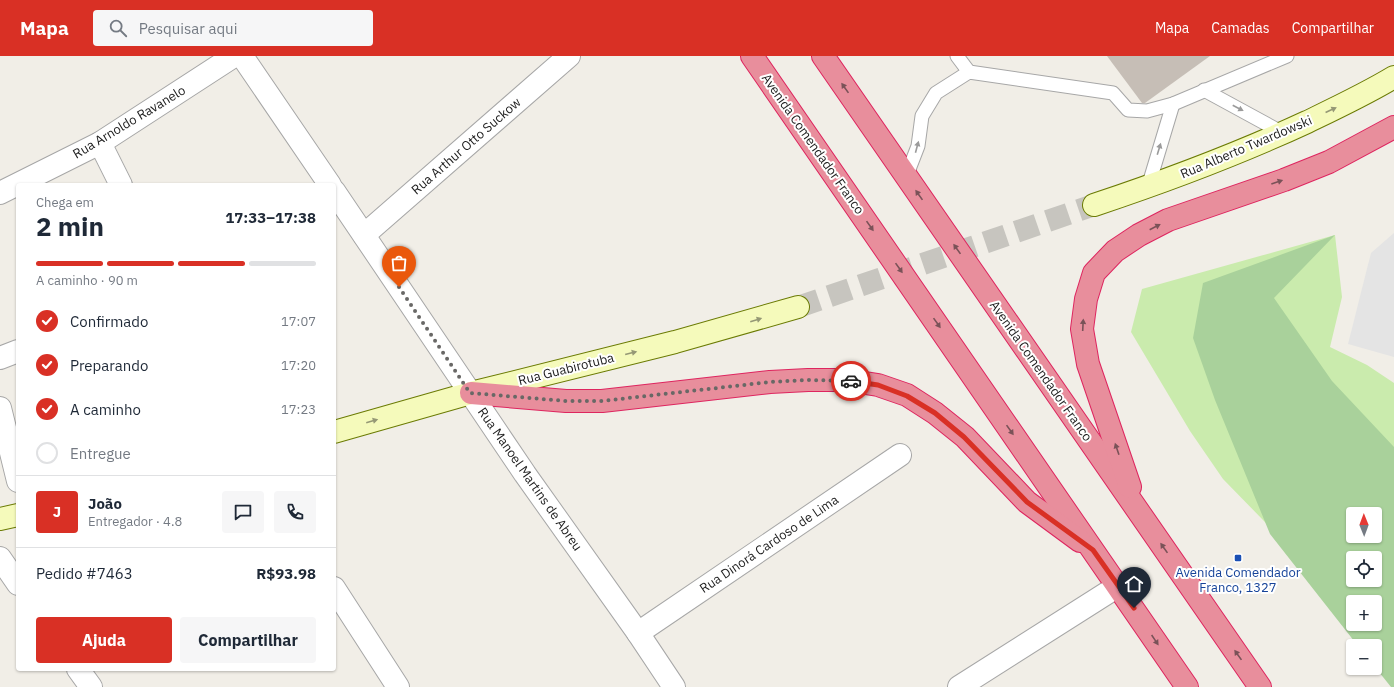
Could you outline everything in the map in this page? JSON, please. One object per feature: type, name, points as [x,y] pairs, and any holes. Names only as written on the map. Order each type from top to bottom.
[{"type":"highway","name":"Avenida Comendador Franco","points":[[752,56],[1187,687]]},
{"type":"highway","name":"Avenida Comendador Franco","points":[[823,56],[1260,687]]},
{"type":"highway","points":[[1139,513],[1088,364],[1082,329],[1086,299],[1094,273],[1115,251],[1139,235],[1168,220],[1284,180],[1329,162],[1394,127]]},
{"type":"highway","points":[[470,393],[566,401],[602,401],[770,382],[846,380],[878,385],[907,396],[935,413],[964,437],[1027,502],[1093,550]]},
{"type":"main road","name":"Rua Alberto Twardowski","points":[[1094,205],[1148,187],[1283,132],[1339,106],[1393,77]]},
{"type":"main road","name":"Rua Guabirotuba","points":[[336,431],[470,393],[675,342],[798,307]]},
{"type":"main road","points":[[0,519],[16,515]]},
{"type":"street","name":"Rua Arnoldo Ravanelo","points":[[20,183],[100,143],[234,56]]},
{"type":"street","points":[[242,56],[329,183]]},
{"type":"street","name":"Rua Arthur Otto Suckow","points":[[364,236],[569,56]]},
{"type":"street","points":[[100,143],[120,183]]},
{"type":"street","name":"Rua Arnoldo Ravanelo","points":[[0,193],[16,185]]},
{"type":"street","name":"Rua Manoel Martins de Abreu","points":[[336,194],[525,474],[638,633],[674,687]]},
{"type":"street","points":[[0,358],[16,352]]},
{"type":"street","points":[[0,408],[16,473]]},
{"type":"street","name":"Rua Dinorá Cardoso de Lima","points":[[638,633],[900,455]]},
{"type":"street","points":[[0,558],[16,581]]},
{"type":"street","points":[[959,687],[1118,586]]},
{"type":"street","points":[[336,591],[398,687]]},
{"type":"street","points":[[79,671],[91,687]]},
{"type":"lane","points":[[957,56],[969,72]]},
{"type":"lane","points":[[906,177],[918,146],[922,116],[936,93],[969,72],[1113,93],[1128,110],[1147,111],[1173,104],[1287,56]]},
{"type":"lane","points":[[1204,90],[1283,132]]},
{"type":"lane","points":[[1148,187],[1173,104]]},
{"type":"green space","points":[[1335,235],[1342,297],[1330,347],[1367,365],[1394,383],[1394,684],[1382,660],[1382,639],[1375,639],[1375,631],[1382,631],[1382,595],[1346,595],[1346,601],[1342,601],[1223,479],[1190,431],[1131,332],[1142,289]]},
{"type":"green space","points":[[1335,235],[1274,298],[1332,381],[1394,447],[1394,687],[1391,687],[1381,675],[1382,639],[1352,639],[1346,631],[1382,631],[1382,595],[1346,595],[1346,631],[1270,534],[1215,400],[1193,338],[1203,283]]},
{"type":"shaded area","points":[[1394,233],[1394,357],[1348,344],[1371,253]]},
{"type":"building","points":[[1107,56],[1210,56],[1145,103],[1142,103]]},
{"type":"tunnel","points":[[798,307],[1094,205]]},
{"type":"way so far","points":[[399,287],[470,393],[566,401],[602,401],[770,382],[808,380],[851,381]]},
{"type":"place","name":"Avenida Comendador Franco, 1327","points":[[1238,558]]},
{"type":"route","points":[[851,381],[878,385],[907,396],[935,413],[964,437],[1027,502],[1093,550],[1134,608]]}]
